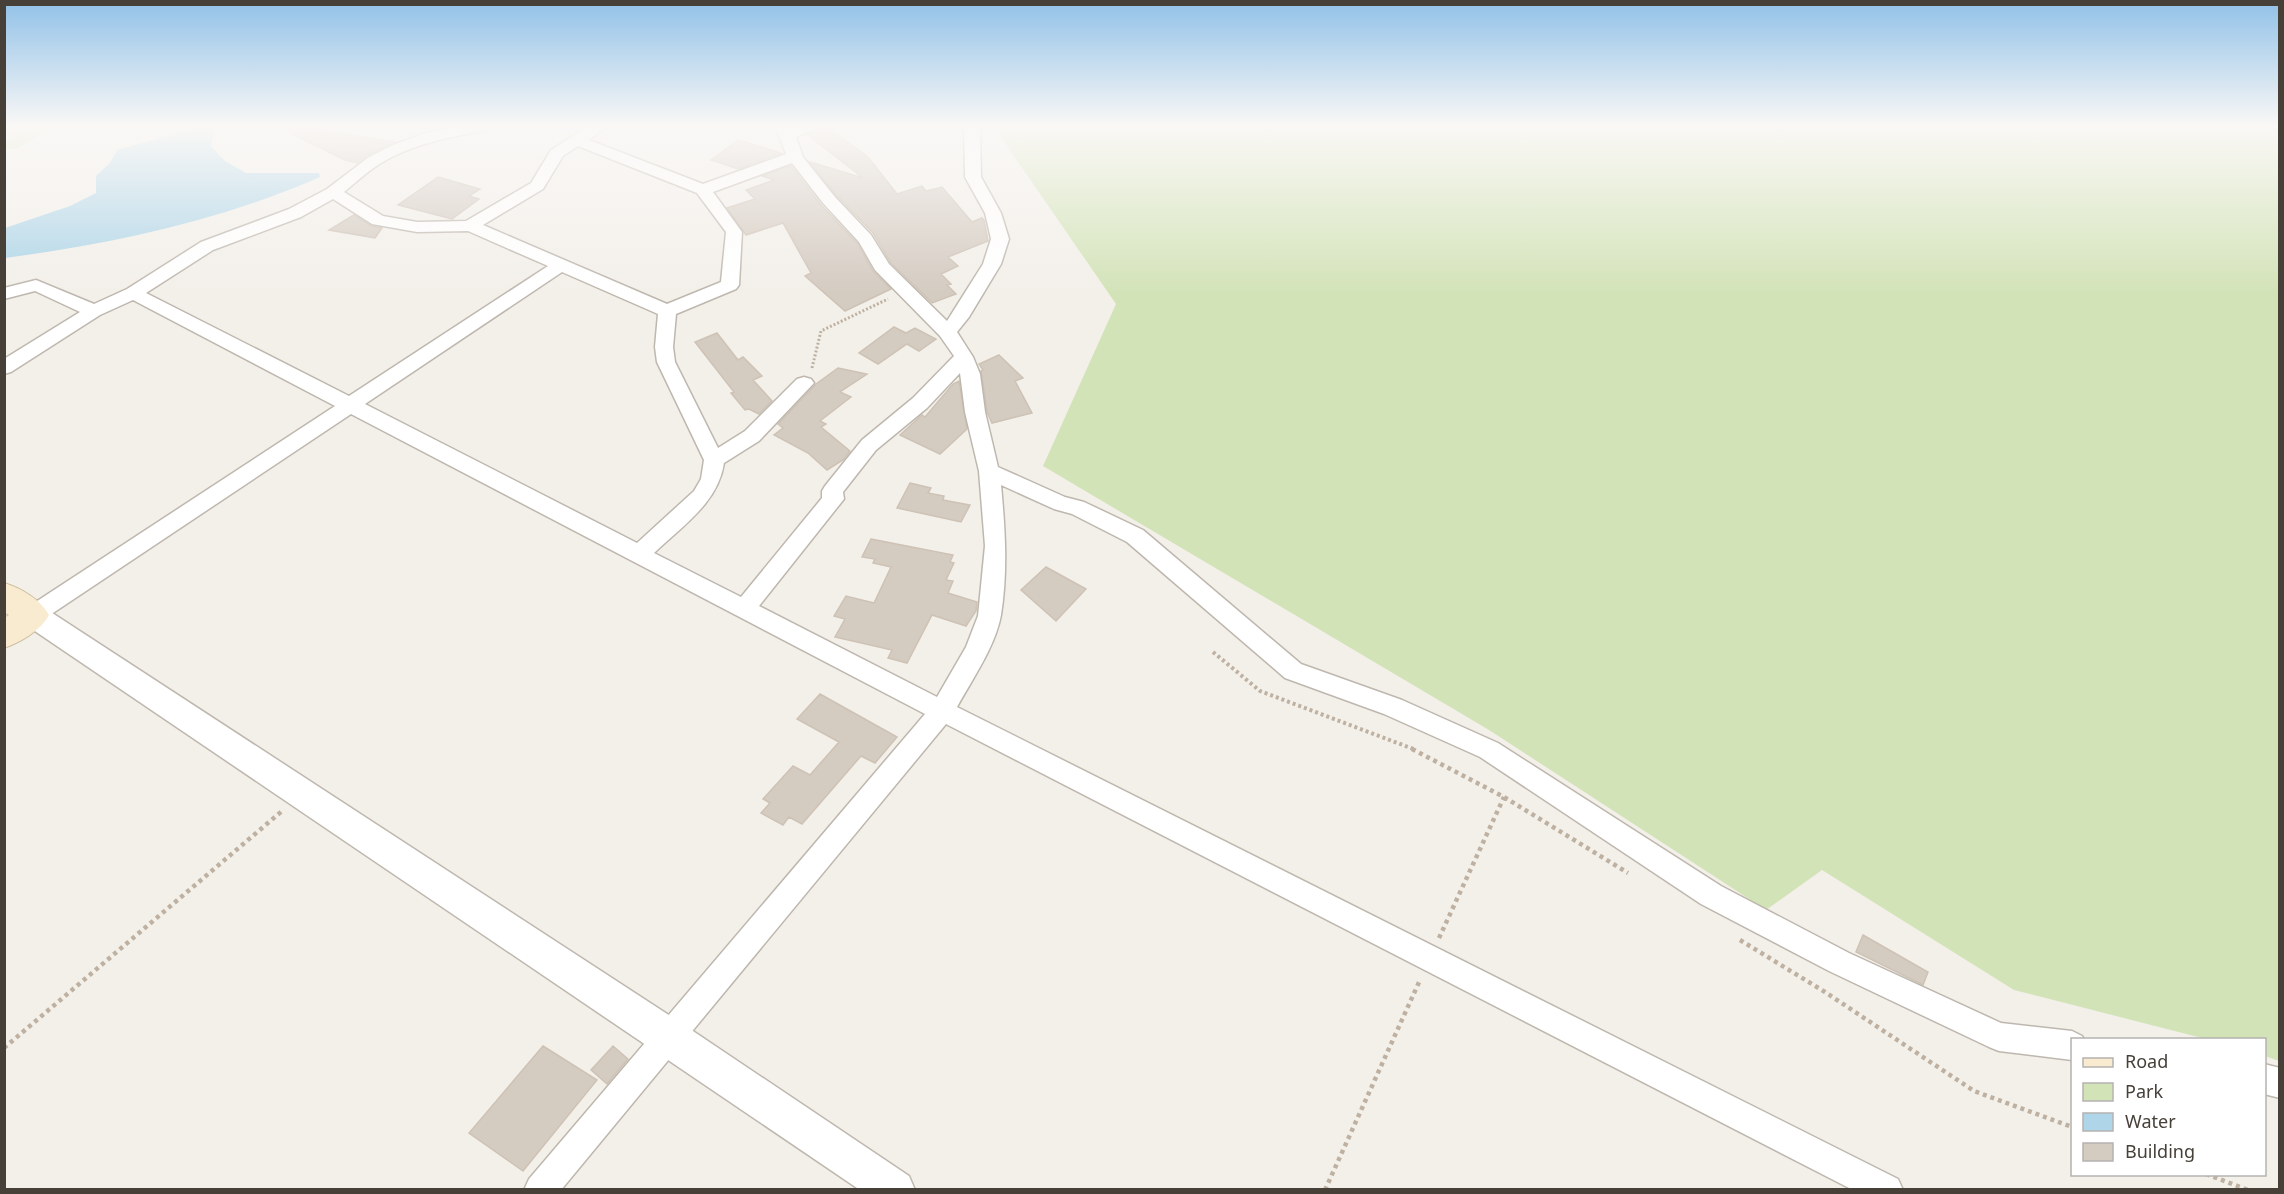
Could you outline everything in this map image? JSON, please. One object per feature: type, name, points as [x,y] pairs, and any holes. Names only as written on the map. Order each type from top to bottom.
[{"type":"main road","points":[[4,595],[33,615],[4,634]]},
{"type":"street","points":[[4,368],[94,311],[133,293],[207,246],[295,213],[333,192],[348,181]]},
{"type":"street","points":[[470,226],[537,186],[540,181]]},
{"type":"street","points":[[333,192],[378,220],[417,227],[470,226],[667,311],[730,285],[734,232],[703,190],[679,181]]},
{"type":"street","points":[[703,190],[728,181]]},
{"type":"street","points":[[540,1190],[942,711],[977,649],[989,616],[996,546],[989,471],[975,412],[970,374],[964,357],[947,332],[881,266],[878,255],[814,181]]},
{"type":"street","points":[[947,332],[960,317],[992,264],[1000,239],[993,213],[976,181]]},
{"type":"street","points":[[561,266],[33,615],[668,1036],[895,1190]]},
{"type":"street","points":[[4,294],[36,285],[94,311]]},
{"type":"street","points":[[133,293],[942,711],[1431,956],[1887,1190]]},
{"type":"street","points":[[640,554],[702,496],[711,479],[714,460],[666,362],[664,347],[667,311]]},
{"type":"street","points":[[745,608],[833,499],[832,491],[869,445],[920,403],[964,357]]},
{"type":"street","points":[[714,460],[752,436],[804,383]]},
{"type":"street","points":[[989,471],[1061,504],[1077,507],[1135,536],[1293,671],[1393,707],[1488,750],[1711,895],[1839,962],[1999,1037],[2071,1046]]},
{"type":"path","points":[[804,383],[815,363],[821,332],[905,290]]},
{"type":"path","points":[[1214,652],[1260,691],[1426,754],[1504,797],[1634,876]]},
{"type":"path","points":[[4,1048],[302,794]]},
{"type":"path","points":[[1325,1190],[1504,797]]},
{"type":"path","points":[[1735,937],[1825,992],[1974,1091],[2071,1126]]},
{"type":"path","points":[[2211,1176],[2247,1190]]},
{"type":"green space","points":[[1031,181],[2279,181],[2279,1061],[2266,1056],[2266,1038],[2202,1038],[2014,990],[1822,870],[1766,910],[1489,730],[1043,466],[1116,304]]},
{"type":"water","points":[[96,181],[311,181],[244,206],[165,229],[85,246],[5,258],[5,228],[70,206],[96,193]]},
{"type":"building","points":[[433,181],[451,181],[480,189],[469,196],[479,199],[452,219],[398,205]]},
{"type":"building","points":[[772,181],[802,181],[821,205],[857,243],[873,271],[891,289],[845,311],[805,276],[811,273],[783,223],[746,235],[727,208],[755,199],[746,190]]},
{"type":"building","points":[[825,181],[887,181],[897,194],[922,186],[926,191],[942,187],[972,222],[982,218],[984,220],[988,241],[948,257],[958,266],[941,274],[951,284],[947,285],[956,294],[932,303],[891,263],[873,233]]},
{"type":"building","points":[[354,215],[371,226],[382,228],[375,238],[329,230]]},
{"type":"building","points":[[894,327],[906,333],[915,328],[936,339],[919,351],[907,344],[878,364],[859,353]]},
{"type":"building","points":[[717,333],[738,360],[743,357],[762,376],[753,380],[772,401],[759,414],[749,409],[745,410],[731,393],[734,392],[695,342]]},
{"type":"building","points":[[999,355],[1023,378],[1015,381],[1032,413],[992,423],[987,412],[981,371],[983,370],[979,364]]},
{"type":"building","points":[[838,368],[867,374],[840,392],[851,397],[820,421],[826,424],[821,427],[850,451],[843,460],[827,470],[808,453],[774,435],[783,428],[778,424],[816,384]]},
{"type":"building","points":[[959,381],[967,429],[940,454],[900,435],[922,415],[925,417],[953,384]]},
{"type":"building","points":[[910,483],[931,488],[928,493],[944,496],[943,500],[970,505],[961,522],[897,508]]},
{"type":"building","points":[[871,539],[953,555],[950,562],[954,563],[946,580],[953,581],[948,593],[977,602],[976,611],[966,626],[932,615],[907,663],[888,658],[892,650],[835,637],[845,619],[834,616],[846,596],[874,603],[891,567],[873,563],[875,559],[862,557]]},
{"type":"building","points":[[1046,567],[1086,589],[1056,621],[1021,590]]},
{"type":"building","points":[[820,694],[897,737],[875,763],[861,756],[802,824],[789,817],[783,825],[761,813],[770,803],[763,799],[793,766],[810,775],[839,742],[797,719]]},
{"type":"building","points":[[1863,935],[1928,972],[1923,985],[1856,952]]},
{"type":"building","points":[[543,1046],[597,1080],[523,1171],[469,1133]]},
{"type":"building","points":[[613,1046],[628,1059],[607,1084],[591,1070]]}]
